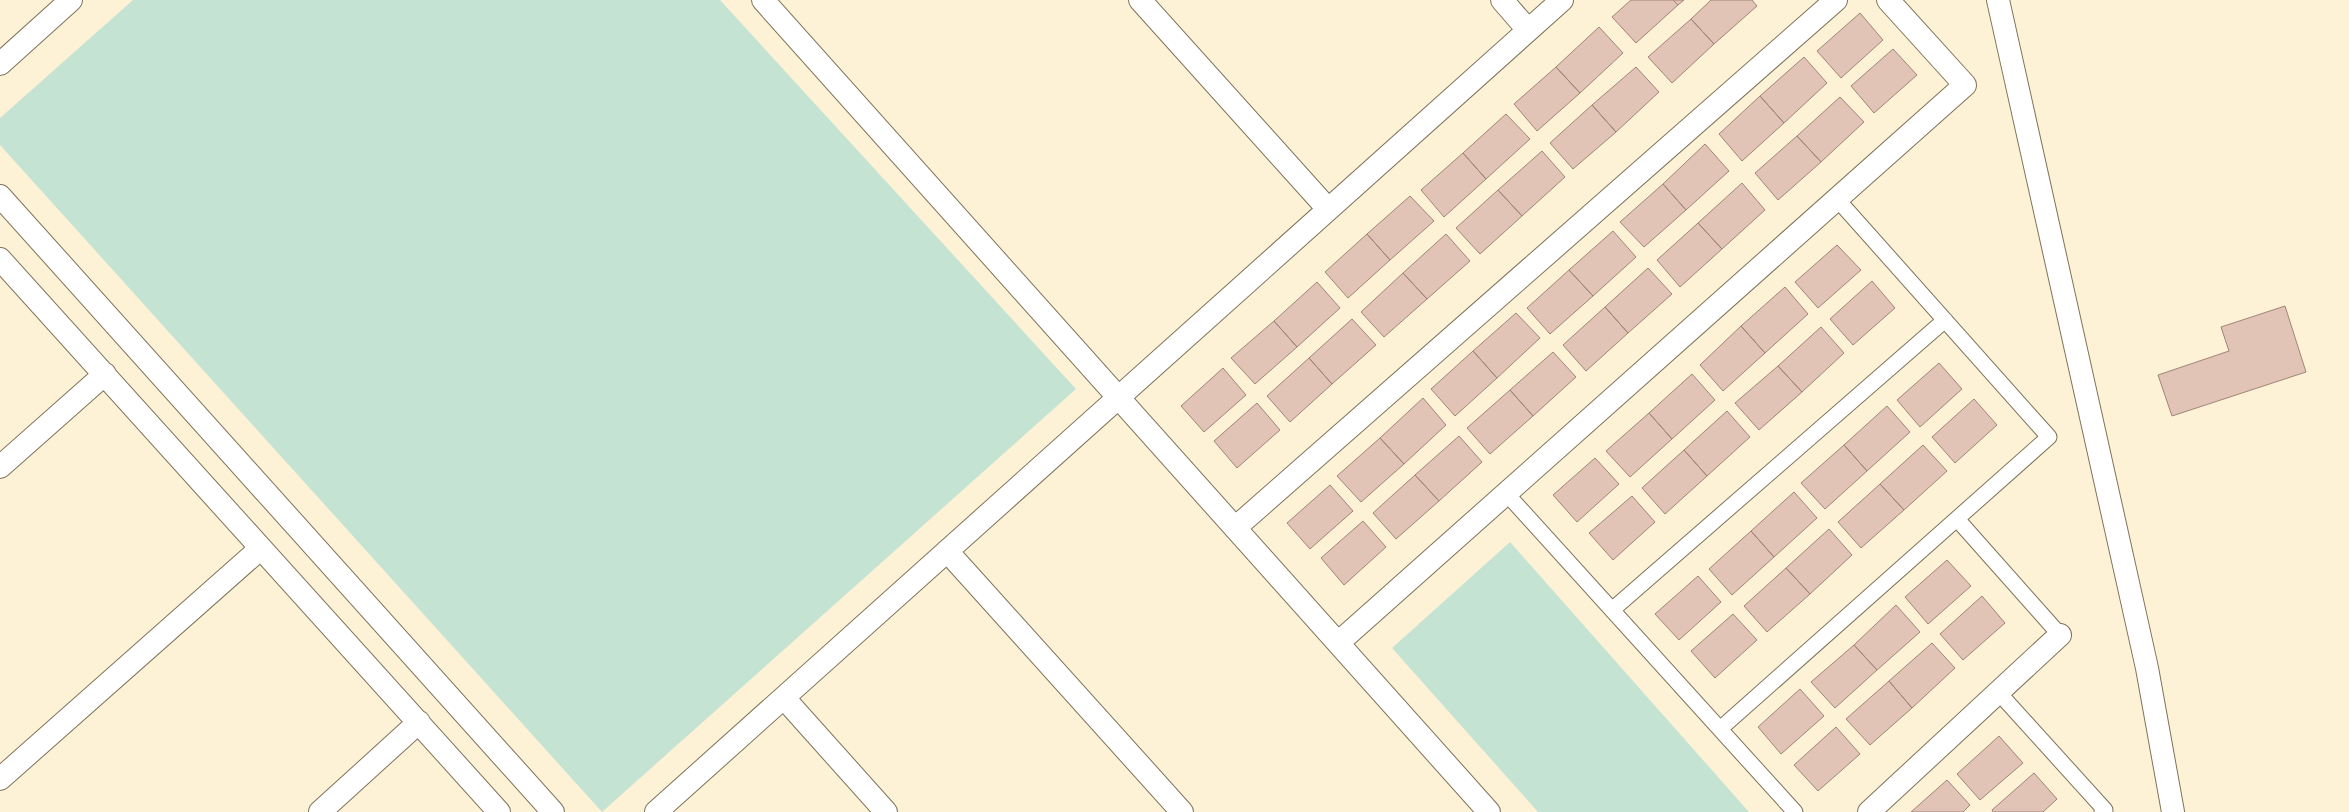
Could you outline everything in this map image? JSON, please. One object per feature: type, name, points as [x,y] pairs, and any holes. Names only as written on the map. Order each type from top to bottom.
[{"type":"street","points":[[0,64],[72,0]]},
{"type":"street","points":[[763,0],[1489,812]]},
{"type":"street","points":[[1140,0],[1328,209]]},
{"type":"street","points":[[1502,0],[1528,30]]},
{"type":"street","points":[[656,812],[1562,0]]},
{"type":"street","points":[[1235,528],[1836,0]]},
{"type":"street","points":[[1338,643],[1838,199],[1964,85],[1888,0]]},
{"type":"street","points":[[1998,0],[2147,668],[2173,812]]},
{"type":"street","points":[[0,196],[553,812]]},
{"type":"street","points":[[0,259],[499,812]]},
{"type":"street","points":[[0,467],[105,374]]},
{"type":"street","points":[[0,779],[261,548]]},
{"type":"street","points":[[947,551],[1182,812]]},
{"type":"street","points":[[1870,812],[2060,636]]},
{"type":"street","points":[[784,698],[886,812]]},
{"type":"street","points":[[320,812],[419,722]]},
{"type":"lane","points":[[1720,729],[2049,437],[1838,199]]},
{"type":"lane","points":[[1612,610],[1945,320]]},
{"type":"lane","points":[[1506,493],[1795,812]]},
{"type":"lane","points":[[1957,518],[2060,636]]},
{"type":"lane","points":[[1999,693],[2105,810],[2102,812]]},
{"type":"green space","points":[[133,0],[720,0],[1076,389],[602,812],[0,145],[0,118]]},
{"type":"green space","points":[[1510,542],[1749,812],[1538,812],[1392,648]]},
{"type":"building","points":[[1631,0],[1673,0],[1678,5],[1636,43],[1612,17]]},
{"type":"building","points":[[1673,0],[1684,0],[1678,5]]},
{"type":"building","points":[[1711,0],[1752,0],[1757,6],[1714,44],[1691,19]]},
{"type":"building","points":[[1860,13],[1883,40],[1841,78],[1817,51]]},
{"type":"building","points":[[1691,19],[1714,44],[1672,83],[1648,57]]},
{"type":"building","points":[[1599,27],[1623,53],[1580,93],[1556,67]]},
{"type":"building","points":[[1893,49],[1917,75],[1874,113],[1851,86]]},
{"type":"building","points":[[1804,57],[1827,83],[1784,123],[1760,96]]},
{"type":"building","points":[[1556,67],[1580,93],[1537,131],[1514,104]]},
{"type":"building","points":[[1636,67],[1659,92],[1616,132],[1592,105]]},
{"type":"building","points":[[1760,96],[1784,123],[1742,161],[1719,134]]},
{"type":"building","points":[[1840,97],[1864,122],[1821,162],[1797,136]]},
{"type":"building","points":[[1592,105],[1616,132],[1573,169],[1550,143]]},
{"type":"building","points":[[1506,114],[1530,139],[1486,179],[1463,153]]},
{"type":"building","points":[[1797,136],[1821,162],[1778,200],[1755,173]]},
{"type":"building","points":[[1705,144],[1729,171],[1686,210],[1663,184]]},
{"type":"building","points":[[1542,151],[1565,177],[1522,216],[1498,190]]},
{"type":"building","points":[[1463,153],[1486,179],[1444,217],[1421,190]]},
{"type":"building","points":[[1742,183],[1765,210],[1722,249],[1698,223]]},
{"type":"building","points":[[1663,184],[1686,210],[1644,247],[1620,222]]},
{"type":"building","points":[[1498,190],[1522,216],[1480,254],[1456,228]]},
{"type":"building","points":[[1410,196],[1434,221],[1390,260],[1367,234]]},
{"type":"building","points":[[1698,223],[1722,249],[1680,287],[1657,260]]},
{"type":"building","points":[[1613,231],[1636,257],[1593,296],[1569,270]]},
{"type":"building","points":[[1367,234],[1390,260],[1348,298],[1325,272]]},
{"type":"building","points":[[1446,234],[1470,261],[1427,299],[1403,273]]},
{"type":"building","points":[[1837,245],[1861,270],[1818,308],[1795,282]]},
{"type":"building","points":[[1648,268],[1672,294],[1628,333],[1605,307]]},
{"type":"building","points":[[1569,270],[1593,296],[1550,334],[1527,308]]},
{"type":"building","points":[[1403,273],[1427,299],[1384,337],[1361,312]]},
{"type":"building","points":[[1872,281],[1895,308],[1853,345],[1830,319]]},
{"type":"building","points":[[1317,282],[1340,308],[1297,347],[1274,321]]},
{"type":"building","points":[[1785,287],[1808,314],[1765,353],[1741,326]]},
{"type":"building","points":[[2285,306],[2306,372],[2172,416],[2158,375],[2229,351],[2221,327]]},
{"type":"building","points":[[1605,307],[1628,333],[1586,371],[1563,345]]},
{"type":"building","points":[[1516,313],[1540,338],[1497,378],[1473,351]]},
{"type":"building","points":[[1352,319],[1376,345],[1332,384],[1309,358]]},
{"type":"building","points":[[1274,321],[1297,347],[1255,384],[1231,358]]},
{"type":"building","points":[[1741,326],[1765,353],[1723,391],[1700,365]]},
{"type":"building","points":[[1821,327],[1844,353],[1802,392],[1778,366]]},
{"type":"building","points":[[1473,351],[1497,378],[1455,416],[1431,389]]},
{"type":"building","points":[[1553,352],[1576,377],[1533,416],[1510,390]]},
{"type":"building","points":[[1309,358],[1332,384],[1290,422],[1267,396]]},
{"type":"building","points":[[1939,363],[1962,389],[1920,427],[1897,400]]},
{"type":"building","points":[[1778,366],[1802,392],[1759,430],[1735,403]]},
{"type":"building","points":[[1223,368],[1246,395],[1204,432],[1181,406]]},
{"type":"building","points":[[1692,374],[1715,400],[1672,439],[1649,413]]},
{"type":"building","points":[[1510,390],[1533,416],[1490,454],[1467,428]]},
{"type":"building","points":[[1423,398],[1446,425],[1404,464],[1380,438]]},
{"type":"building","points":[[1974,399],[1997,425],[1955,463],[1932,437]]},
{"type":"building","points":[[1257,403],[1280,430],[1237,468],[1214,441]]},
{"type":"building","points":[[1887,406],[1910,432],[1867,471],[1844,445]]},
{"type":"building","points":[[1727,411],[1750,437],[1707,476],[1684,450]]},
{"type":"building","points":[[1649,413],[1672,439],[1630,477],[1606,451]]},
{"type":"building","points":[[1459,436],[1482,462],[1439,501],[1415,475]]},
{"type":"building","points":[[1380,438],[1404,464],[1361,502],[1337,476]]},
{"type":"building","points":[[1844,445],[1867,471],[1825,509],[1801,483]]},
{"type":"building","points":[[1923,445],[1947,471],[1904,510],[1880,484]]},
{"type":"building","points":[[1684,450],[1707,476],[1665,514],[1642,488]]},
{"type":"building","points":[[1595,458],[1619,484],[1577,522],[1553,495]]},
{"type":"building","points":[[1415,475],[1439,501],[1396,539],[1373,513]]},
{"type":"building","points":[[1880,484],[1904,510],[1861,548],[1838,522]]},
{"type":"building","points":[[1330,485],[1353,511],[1310,549],[1287,523]]},
{"type":"building","points":[[1794,492],[1817,518],[1774,557],[1751,531]]},
{"type":"building","points":[[1632,496],[1655,522],[1613,560],[1589,533]]},
{"type":"building","points":[[1363,521],[1386,547],[1344,585],[1321,558]]},
{"type":"building","points":[[1829,529],[1852,555],[1810,594],[1786,568]]},
{"type":"building","points":[[1751,531],[1774,557],[1732,595],[1709,569]]},
{"type":"building","points":[[1947,560],[1971,586],[1928,624],[1905,597]]},
{"type":"building","points":[[1786,568],[1810,594],[1767,632],[1744,606]]},
{"type":"building","points":[[1698,576],[1721,602],[1679,640],[1655,614]]},
{"type":"building","points":[[1982,596],[2005,623],[1963,660],[1940,634]]},
{"type":"building","points":[[1896,605],[1920,632],[1877,670],[1854,645]]},
{"type":"building","points":[[1733,614],[1757,640],[1715,678],[1691,651]]},
{"type":"building","points":[[1932,643],[1955,668],[1912,708],[1889,681]]},
{"type":"building","points":[[1854,645],[1877,670],[1835,708],[1811,682]]},
{"type":"building","points":[[1889,681],[1912,708],[1870,745],[1846,719]]},
{"type":"building","points":[[1800,689],[1824,716],[1781,754],[1758,727]]},
{"type":"building","points":[[1836,727],[1860,754],[1818,791],[1794,765]]},
{"type":"building","points":[[1999,736],[2023,763],[1980,800],[1957,774]]},
{"type":"building","points":[[2034,773],[2057,799],[2043,812],[1993,812],[1992,810]]},
{"type":"building","points":[[1947,780],[1970,805],[1963,812],[1911,812]]}]
